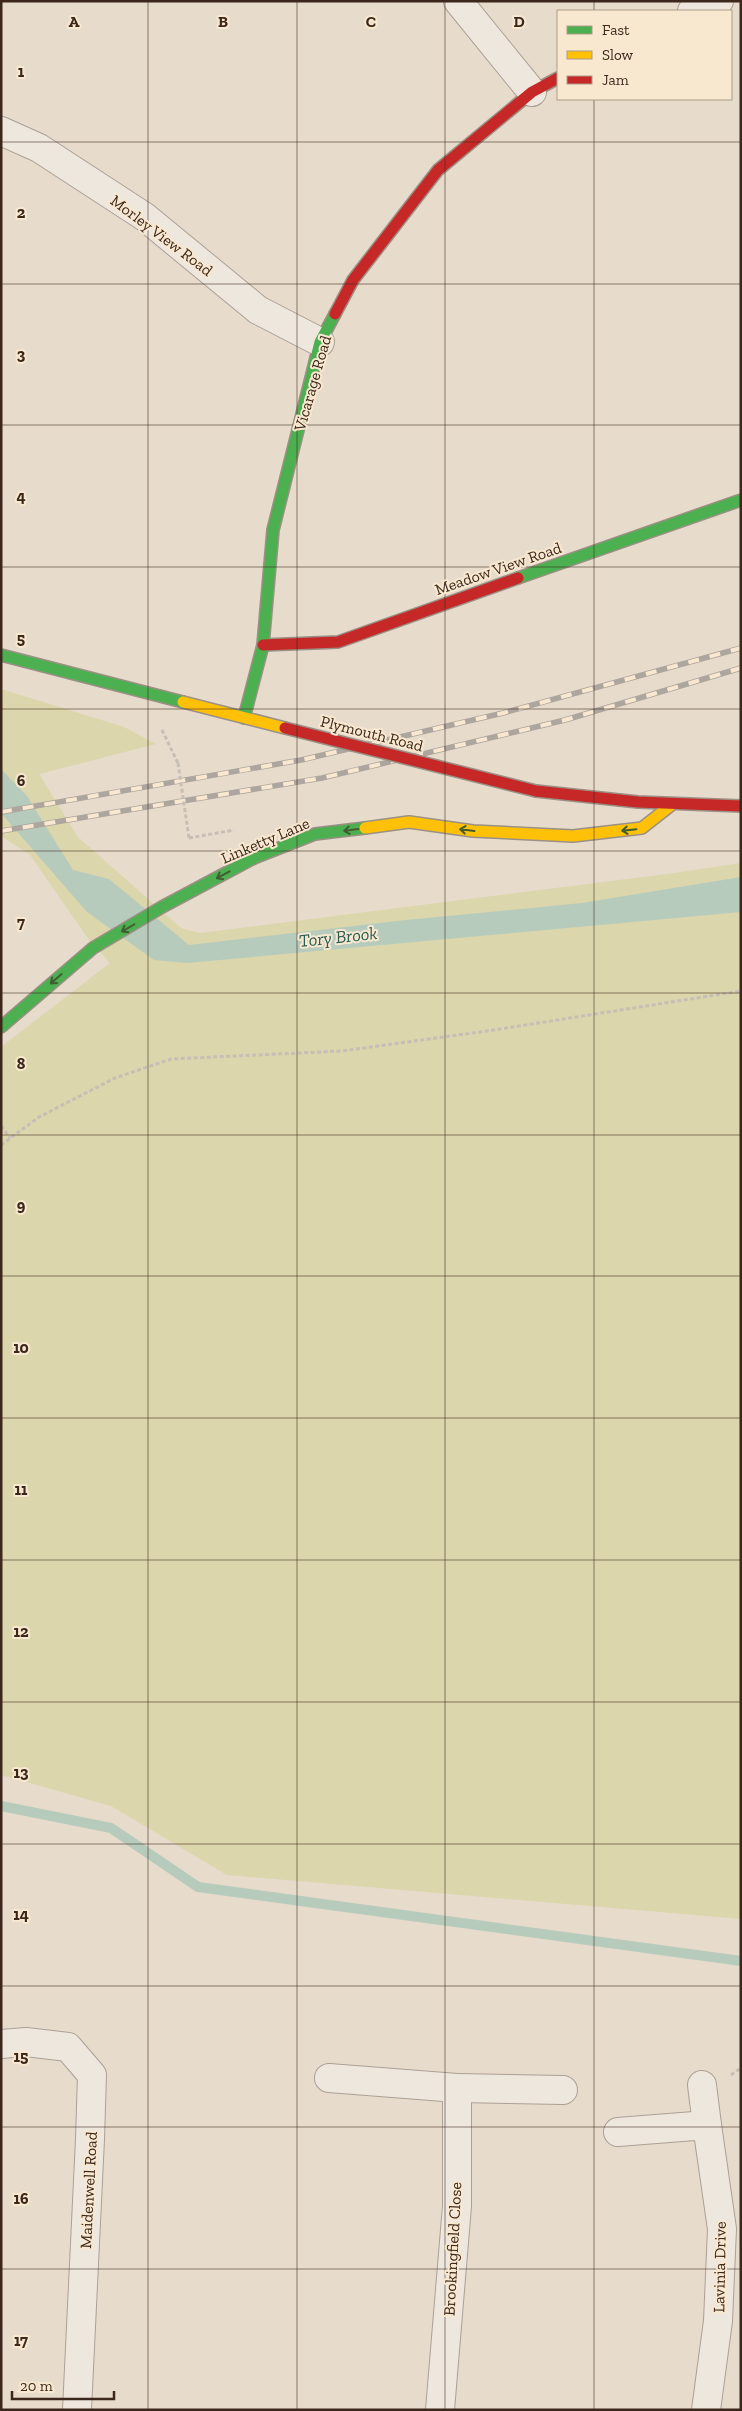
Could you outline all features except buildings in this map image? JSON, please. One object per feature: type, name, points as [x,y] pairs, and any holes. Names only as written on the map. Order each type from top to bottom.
[{"type":"street","points":[[458,1],[532,92]]},
{"type":"street","points":[[695,10],[719,1]]},
{"type":"street","name":"Vicarage Road","points":[[244,718],[262,645],[273,530],[320,342],[353,280],[438,170],[532,92],[557,79]]},
{"type":"street","name":"Morley View Road","points":[[1,131],[39,148],[145,217],[258,310],[320,342]]},
{"type":"street","name":"Meadow View Road","points":[[262,645],[338,642],[741,500]]},
{"type":"street","name":"Plymouth Road","points":[[1,656],[536,791],[602,801],[670,806],[741,806]]},
{"type":"street","name":"Linketty Lane","points":[[1,1027],[93,948],[254,858],[315,834],[409,822],[473,831],[573,836],[642,828],[670,806]]},
{"type":"street","name":"Maidenwell Road","points":[[1,2044],[26,2042],[68,2046],[92,2075],[77,2410]]},
{"type":"street","points":[[329,2078],[457,2088],[563,2090]]},
{"type":"street","name":"Lavinia Drive","points":[[702,2085],[722,2229],[718,2321],[706,2410]]},
{"type":"street","name":"Brookingfield Close","points":[[440,2410],[456,2206],[457,2088]]},
{"type":"street","points":[[618,2132],[707,2125]]},
{"type":"path","points":[[178,763],[189,838]]},
{"type":"path","points":[[1,1145],[39,1117],[115,1078],[171,1059],[342,1051],[494,1030],[741,991]]},
{"type":"path","points":[[1,1126],[10,1138]]},
{"type":"shaded area","points":[[1,689],[124,727],[156,744],[39,774],[78,837],[181,928],[200,933],[741,863],[741,1919],[227,1875],[111,1806],[1,1775],[1,1047],[110,963],[87,937],[30,855],[1,836]]},
{"type":"water","name":"Tory Brook","points":[[1,769],[27,796],[73,870],[109,879],[189,945],[406,920],[582,903],[741,877],[741,912],[187,963],[154,960],[87,912],[1,813]]},
{"type":"waterway","points":[[1,1806],[111,1828],[198,1887],[741,1961]]},
{"type":"railway","points":[[1,812],[301,760],[503,713],[741,648]]},
{"type":"railway","points":[[1,831],[322,778],[565,720],[741,668]]},
{"type":"traffic: fast","points":[[244,718],[263,645],[273,530],[320,342],[335,314]]},
{"type":"traffic: fast","points":[[518,578],[741,500]]},
{"type":"traffic: fast","points":[[1,655],[183,702]]},
{"type":"traffic: fast","points":[[1,1027],[93,948],[162,907],[254,858],[315,834],[365,828]]},
{"type":"traffic: slow","points":[[183,702],[285,728]]},
{"type":"traffic: slow","points":[[365,828],[409,822],[473,831],[573,836],[642,828],[670,806]]},
{"type":"traffic: jam","points":[[335,314],[353,280],[438,170],[532,92],[557,79]]},
{"type":"traffic: jam","points":[[263,645],[338,642],[518,578]]},
{"type":"traffic: jam","points":[[285,728],[536,791]]},
{"type":"traffic: jam","points":[[536,791],[638,802],[741,806]]}]
